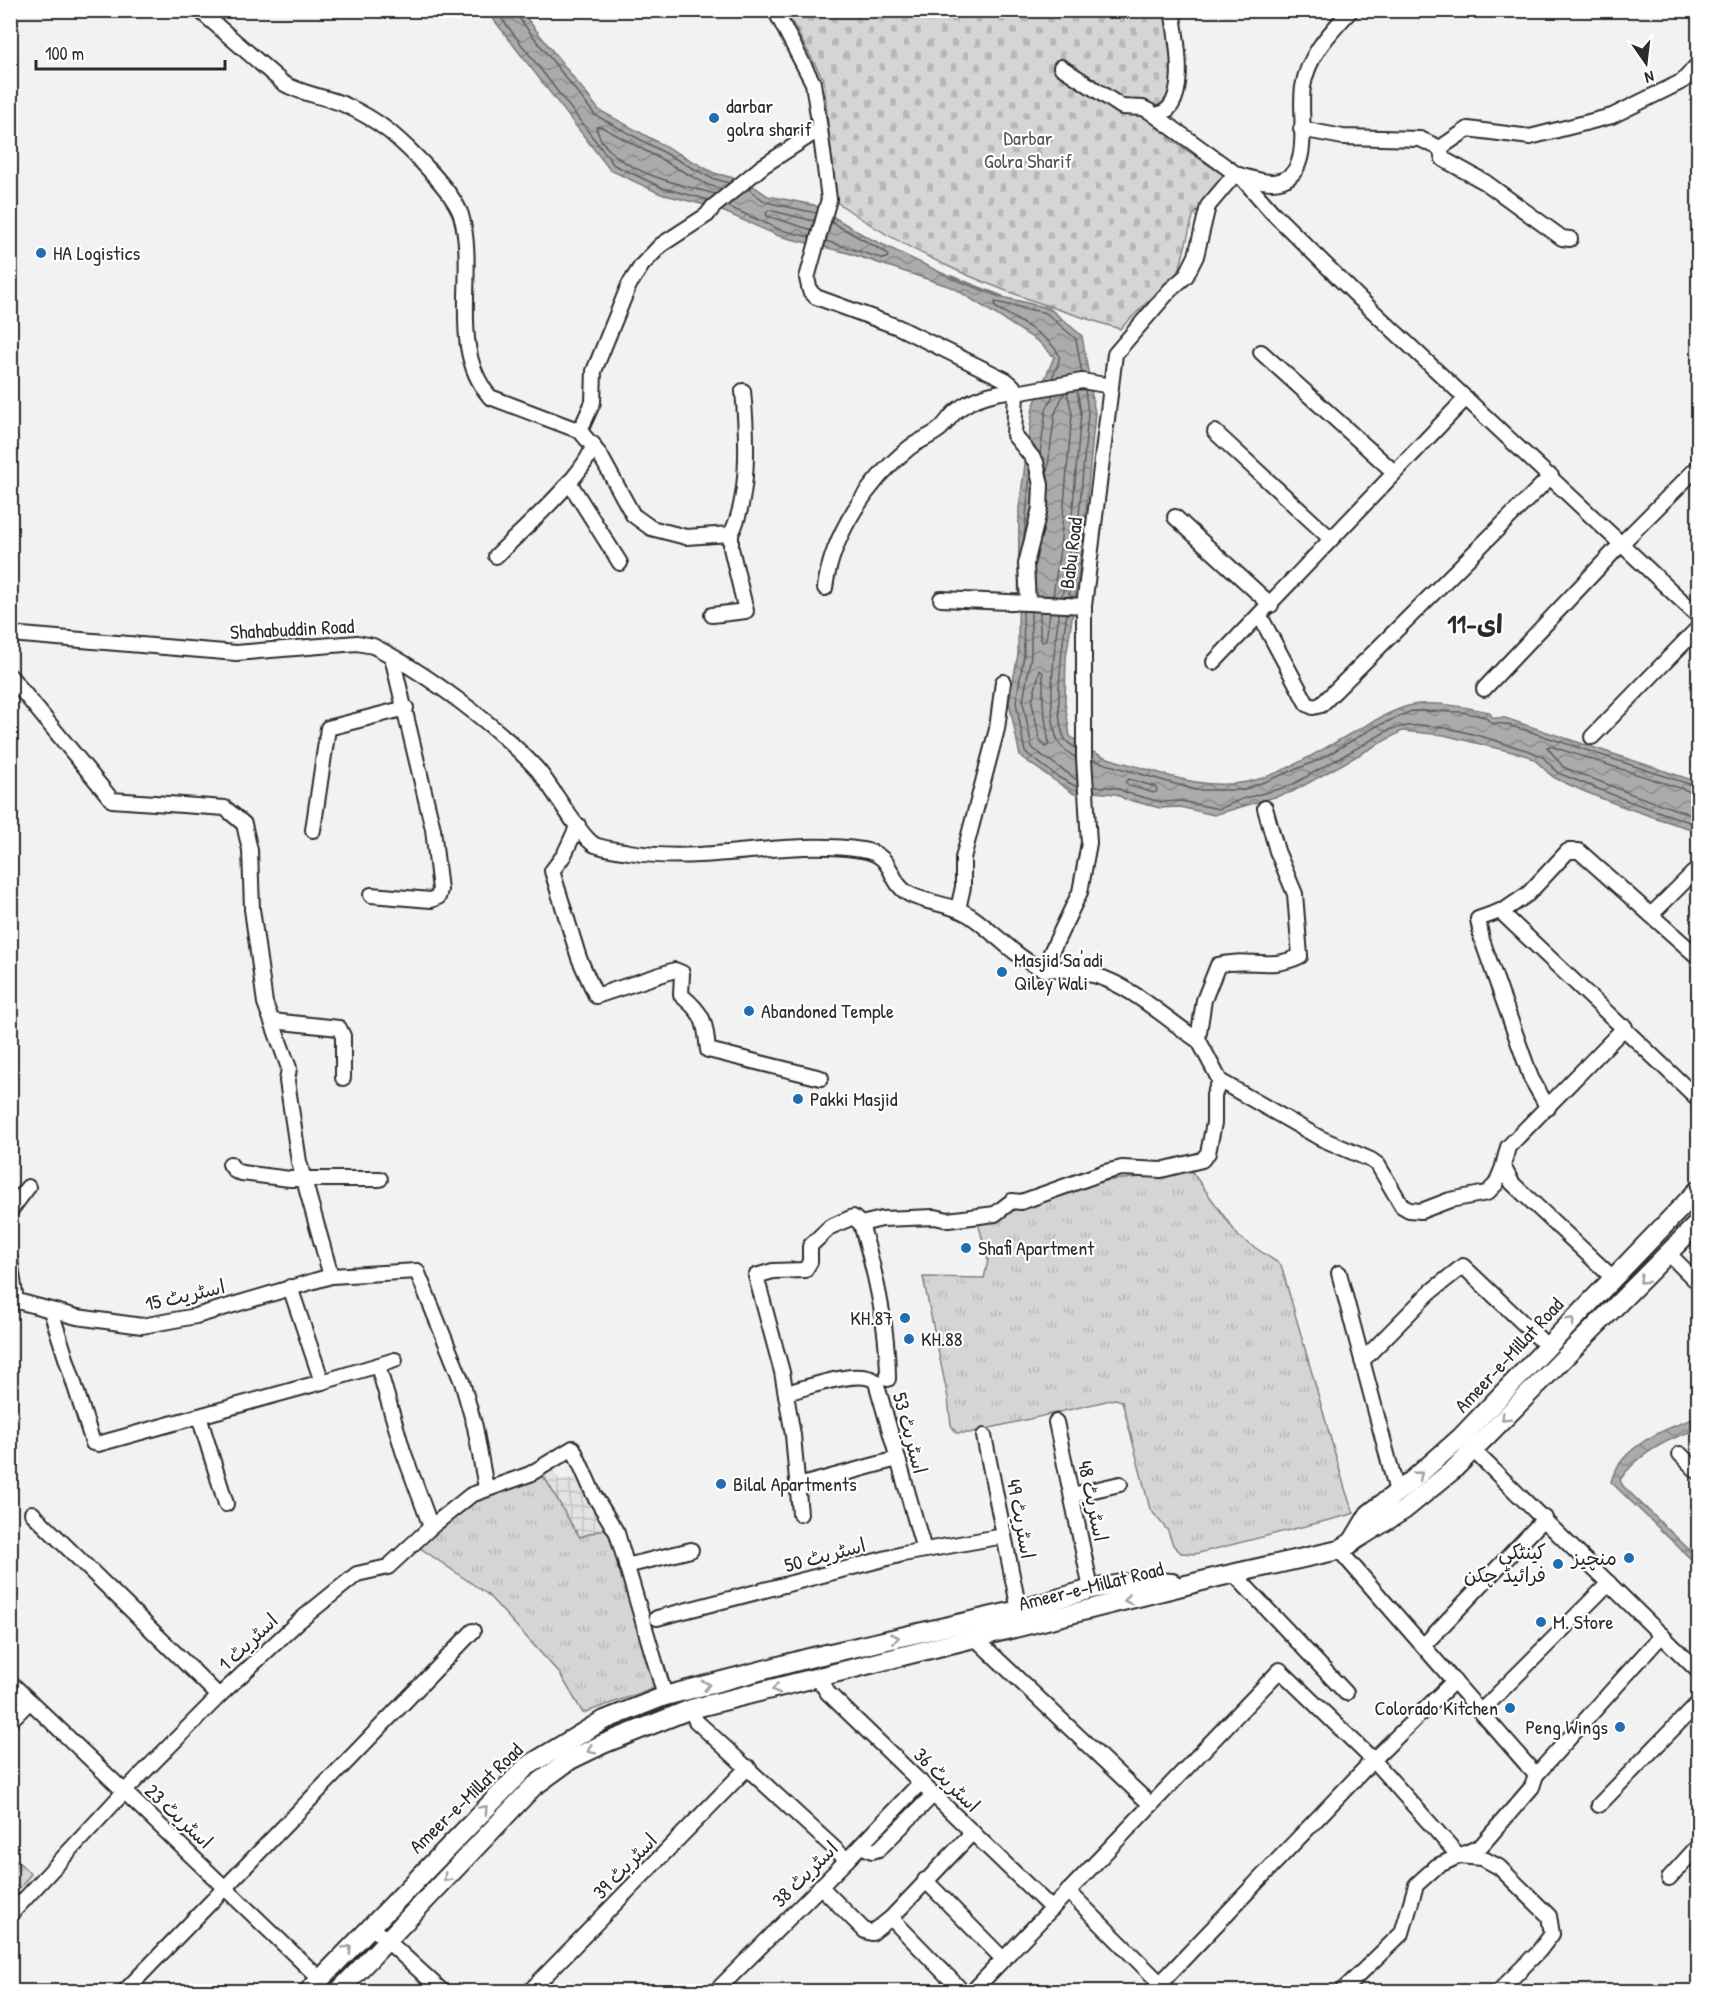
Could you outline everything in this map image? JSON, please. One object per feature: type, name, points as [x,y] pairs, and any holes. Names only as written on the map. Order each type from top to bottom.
[{"type":"main road","name":"Ameer-e-Millat Road","points":[[1466,1444],[1547,1346],[1698,1190]]},
{"type":"main road","name":"Ameer-e-Millat Road","points":[[1345,1548],[1369,1514],[1466,1444],[1669,1254],[1698,1223]]},
{"type":"main road","points":[[1653,1238],[1669,1254]]},
{"type":"main road","points":[[1185,1586],[1345,1548],[1419,1499],[1466,1444]]},
{"type":"main road","name":"Ameer-e-Millat Road","points":[[314,1985],[526,1767],[585,1730],[665,1696],[813,1657],[1019,1610],[1091,1589],[1141,1581],[1185,1586]]},
{"type":"main road","name":"Ameer-e-Millat Road","points":[[338,1992],[533,1787],[554,1771],[603,1744],[691,1709],[1185,1586]]},
{"type":"main road","points":[[813,1657],[818,1678]]},
{"type":"street","points":[[199,10],[283,83],[296,91],[343,104],[370,118],[405,146],[437,180],[460,213],[467,249],[465,326],[473,368],[480,386],[490,397],[580,431],[593,444],[629,508],[643,524],[660,532],[686,537],[731,534]]},
{"type":"street","points":[[775,10],[813,83],[820,129],[829,199],[807,278],[812,294],[924,339],[1005,380],[1015,391],[1014,435],[1036,462],[1041,485],[1040,508],[1026,564],[1028,603]]},
{"type":"street","points":[[1155,115],[1166,112],[1176,99],[1178,86],[1172,10]]},
{"type":"street","points":[[1235,174],[1270,182],[1284,180],[1297,169],[1302,148],[1303,86],[1318,45],[1351,10]]},
{"type":"street","points":[[1440,148],[1468,129],[1530,137],[1612,116],[1683,81],[1698,64]]},
{"type":"street","points":[[1061,67],[1122,107],[1143,108],[1155,115],[1243,179],[1272,212],[1360,299],[1698,616]]},
{"type":"street","points":[[580,431],[591,410],[594,371],[629,285],[655,251],[707,215],[713,207],[772,159],[820,129]]},
{"type":"street","points":[[1301,129],[1343,137],[1420,139],[1440,148]]},
{"type":"street","points":[[1440,148],[1443,159],[1485,182],[1562,238],[1570,240]]},
{"type":"street","name":"Babu Road","points":[[1043,969],[1080,892],[1089,843],[1084,758],[1084,606],[1115,354],[1170,290],[1186,276],[1199,248],[1208,206],[1235,174]]},
{"type":"street","points":[[1261,352],[1394,472]]},
{"type":"street","points":[[825,588],[837,545],[846,525],[887,470],[907,450],[940,429],[958,409],[990,395],[1015,391],[1082,381],[1111,386]]},
{"type":"street","points":[[712,615],[746,611],[731,548],[731,534],[741,514],[740,503],[744,489],[747,432],[743,391]]},
{"type":"street","points":[[1214,662],[1271,605],[1330,538],[1466,398]]},
{"type":"street","points":[[1215,432],[1330,538]]},
{"type":"street","points":[[496,556],[569,482],[590,455],[593,444]]},
{"type":"street","points":[[1484,689],[1620,545],[1698,467]]},
{"type":"street","points":[[1260,616],[1307,704],[1313,707],[1321,705],[1551,476]]},
{"type":"street","points":[[569,482],[620,563]]},
{"type":"street","points":[[1175,517],[1271,605]]},
{"type":"street","points":[[941,599],[1084,606]]},
{"type":"street","points":[[1592,737],[1698,628]]},
{"type":"street","name":"Shahabuddin Road","points":[[10,634],[175,646],[236,654],[357,643],[373,646],[466,706],[508,742],[556,791],[584,835],[594,844],[640,854],[702,855],[818,846],[866,850],[879,855],[888,863],[898,884],[908,893],[958,909],[1043,969]]},
{"type":"street","points":[[371,895],[431,900],[438,897],[440,890],[433,829],[392,657]]},
{"type":"street","points":[[10,676],[112,800],[225,808],[244,824],[250,850],[252,909],[265,1003],[289,1068],[287,1080],[299,1162],[331,1276]]},
{"type":"street","points":[[958,909],[963,887],[963,858],[997,729],[1003,682]]},
{"type":"street","points":[[313,830],[328,728],[406,708]]},
{"type":"street","points":[[1199,1041],[1204,1000],[1218,965],[1239,961],[1263,965],[1281,964],[1300,956],[1295,894],[1277,851],[1265,808]]},
{"type":"street","points":[[578,825],[564,855],[552,871],[579,958],[596,996],[675,970],[682,973],[681,995],[699,1010],[704,1018],[708,1050],[820,1078]]},
{"type":"street","points":[[1548,1108],[1531,1078],[1482,940],[1478,919],[1500,911],[1528,894],[1568,851],[1579,850],[1698,957]]},
{"type":"street","points":[[1651,915],[1693,873]]},
{"type":"street","points":[[1500,911],[1625,1027],[1698,1099]]},
{"type":"street","points":[[1043,969],[1060,969],[1110,981],[1199,1041],[1220,1081],[1320,1138],[1378,1165],[1401,1206],[1409,1210],[1430,1209],[1450,1200],[1487,1193],[1496,1184],[1508,1148],[1625,1027]]},
{"type":"street","points":[[272,1021],[339,1028],[343,1036],[343,1078]]},
{"type":"street","points":[[861,1224],[882,1219],[935,1217],[948,1220],[995,1214],[1012,1201],[1021,1202],[1106,1172],[1122,1168],[1161,1170],[1197,1163],[1208,1153],[1214,1123],[1214,1095],[1220,1081]]},
{"type":"street","points":[[230,1164],[235,1171],[242,1173],[304,1180],[381,1179]]},
{"type":"street","points":[[1503,1167],[1512,1183],[1613,1278]]},
{"type":"street","points":[[10,1211],[28,1187]]},
{"type":"street","points":[[800,1514],[786,1392],[755,1278],[773,1271],[805,1270],[810,1262],[810,1246],[824,1232],[853,1217],[861,1224],[882,1310],[888,1346],[888,1379]]},
{"type":"street","points":[[1669,1254],[1694,1279],[1698,1275]]},
{"type":"street","points":[[10,1259],[13,1300]]},
{"type":"street","points":[[1362,1361],[1429,1293],[1463,1266],[1547,1346]]},
{"type":"street","name":"اسٹریٹ 15","points":[[13,1300],[51,1311],[142,1326],[196,1316],[331,1276],[417,1271],[462,1382],[475,1427],[486,1488]]},
{"type":"street","points":[[1339,1273],[1397,1492]]},
{"type":"street","points":[[290,1287],[322,1382]]},
{"type":"street","points":[[51,1311],[93,1443],[98,1444],[396,1360]]},
{"type":"street","points":[[378,1365],[403,1451],[431,1527]]},
{"type":"street","name":"اسٹریٹ 53","points":[[786,1392],[849,1376],[872,1377],[876,1382],[924,1550]]},
{"type":"street","points":[[200,1416],[226,1504]]},
{"type":"street","name":"اسٹریٹ 48","points":[[1056,1422],[1091,1589]]},
{"type":"street","name":"اسٹریٹ 49","points":[[984,1436],[1019,1610]]},
{"type":"street","points":[[1466,1444],[1545,1518],[1698,1671]]},
{"type":"street","name":"اسٹریٹ 1","points":[[10,1915],[124,1792],[272,1644],[357,1574],[388,1567],[431,1527],[471,1495],[530,1474],[573,1448],[594,1495],[617,1533],[626,1566]]},
{"type":"street","points":[[1680,1454],[1698,1472]]},
{"type":"street","points":[[798,1486],[897,1460]]},
{"type":"street","points":[[1072,1495],[1120,1484]]},
{"type":"street","points":[[32,1513],[219,1696]]},
{"type":"street","points":[[1424,1645],[1545,1518]]},
{"type":"street","name":"اسٹریٹ 50","points":[[657,1618],[924,1550],[1004,1536]]},
{"type":"street","points":[[1345,1548],[1454,1681],[1536,1775]]},
{"type":"street","points":[[665,1696],[626,1566],[691,1550]]},
{"type":"street","points":[[1233,1573],[1346,1693]]},
{"type":"street","points":[[1481,1711],[1609,1583]]},
{"type":"street","points":[[124,1992],[473,1631]]},
{"type":"street","points":[[1351,1988],[1402,1933],[1416,1885],[1437,1866],[1481,1846],[1532,1787],[1536,1775],[1662,1635]]},
{"type":"street","points":[[976,1639],[1150,1805]]},
{"type":"street","points":[[972,1992],[1280,1670],[1372,1760],[1459,1856],[1482,1858],[1499,1867],[1549,1916],[1552,1934],[1539,1951],[1498,1992]]},
{"type":"street","name":"اسٹریٹ 36","points":[[818,1678],[828,1693],[1052,1908]]},
{"type":"street","points":[[1068,1891],[1161,1989],[1372,1760],[1454,1681]]},
{"type":"street","name":"اسٹریٹ 23","points":[[10,1682],[225,1887],[314,1985]]},
{"type":"street","points":[[10,1721],[30,1701]]},
{"type":"street","points":[[1599,1805],[1698,1702]]},
{"type":"street","points":[[691,1709],[696,1721],[848,1860]]},
{"type":"street","name":"اسٹریٹ 39","points":[[529,1992],[748,1767]]},
{"type":"street","name":"اسٹریٹ 38","points":[[715,1992],[848,1860],[921,1782]]},
{"type":"street","points":[[861,1846],[872,1851],[879,1849],[934,1794]]},
{"type":"street","points":[[820,1886],[865,1931],[872,1933],[878,1931],[973,1832]]},
{"type":"street","points":[[1669,1878],[1698,1846]]},
{"type":"street","points":[[925,1880],[1003,1959]]},
{"type":"street","points":[[891,1918],[963,1992]]},
{"type":"street","points":[[370,1925],[442,1992]]},
{"type":"shaded area","points":[[552,1469],[560,1481],[575,1477],[607,1528],[580,1537],[563,1515],[553,1490],[543,1476]]},
{"type":"green space","name":"Darbar Golra Sharif","points":[[786,11],[1166,11],[1175,57],[1175,91],[1170,139],[1226,177],[1193,216],[1179,271],[1120,329],[1044,305],[972,277],[902,243],[868,223],[835,201],[824,81]]},
{"type":"green space","points":[[1190,1169],[1239,1237],[1281,1265],[1354,1513],[1195,1554],[1181,1553],[1173,1545],[1168,1531],[1150,1509],[1122,1401],[1115,1399],[969,1433],[956,1433],[951,1425],[948,1398],[923,1277],[984,1278],[988,1261],[978,1222],[1094,1182],[1161,1175]]},
{"type":"green space","points":[[538,1475],[543,1476],[548,1483],[580,1537],[607,1528],[655,1688],[583,1713],[560,1674],[487,1594],[413,1543],[501,1485]]},
{"type":"green space","points":[[11,1855],[31,1874],[19,1889],[11,1881]]},
{"type":"water","points":[[487,11],[521,11],[599,110],[714,173],[746,181],[768,196],[814,205],[865,236],[948,276],[1002,297],[1049,308],[1082,336],[1095,413],[1082,552],[1066,658],[1065,702],[1070,736],[1080,744],[1110,759],[1184,780],[1210,784],[1234,784],[1277,773],[1396,710],[1412,705],[1440,704],[1489,712],[1493,718],[1505,718],[1698,782],[1698,831],[1627,808],[1574,787],[1553,777],[1528,756],[1444,735],[1402,731],[1292,792],[1214,815],[1180,807],[1160,808],[1125,799],[1116,794],[1093,792],[1074,794],[1020,756],[1009,702],[1018,654],[1019,508],[1033,407],[1054,357],[1039,342],[954,288],[848,253],[779,236],[713,207],[661,194],[610,170]]},
{"type":"water","points":[[1698,1417],[1698,1429],[1655,1448],[1635,1462],[1620,1480],[1623,1486],[1698,1558],[1698,1566],[1611,1482],[1624,1458],[1646,1440]]},
{"type":"waterway","points":[[951,277],[1002,297]]},
{"type":"place","name":"darbar golra sharif","points":[[714,118]]},
{"type":"place","name":"HA Logistics","points":[[41,253]]},
{"type":"place","name":"Masjid Sa'adi Qiley Wali","points":[[1002,972]]},
{"type":"place","name":"Abandoned Temple","points":[[749,1011]]},
{"type":"place","name":"Pakki Masjid","points":[[798,1099]]},
{"type":"place","name":"Shafi Apartment","points":[[966,1248]]},
{"type":"place","name":"KH.87","points":[[905,1318]]},
{"type":"place","name":"KH.88","points":[[909,1339]]},
{"type":"place","name":"Bilal Apartments","points":[[721,1484]]},
{"type":"place","name":"منچیز","points":[[1629,1558]]},
{"type":"place","name":"کینٹکی فرائیڈ چکن","points":[[1558,1564]]},
{"type":"place","name":"M. Store","points":[[1541,1622]]},
{"type":"place","name":"Colorado Kitchen","points":[[1510,1708]]},
{"type":"place","name":"Peng Wings","points":[[1620,1727]]},
{"type":"district","name":"ای-11","points":[[1475,624]]}]
